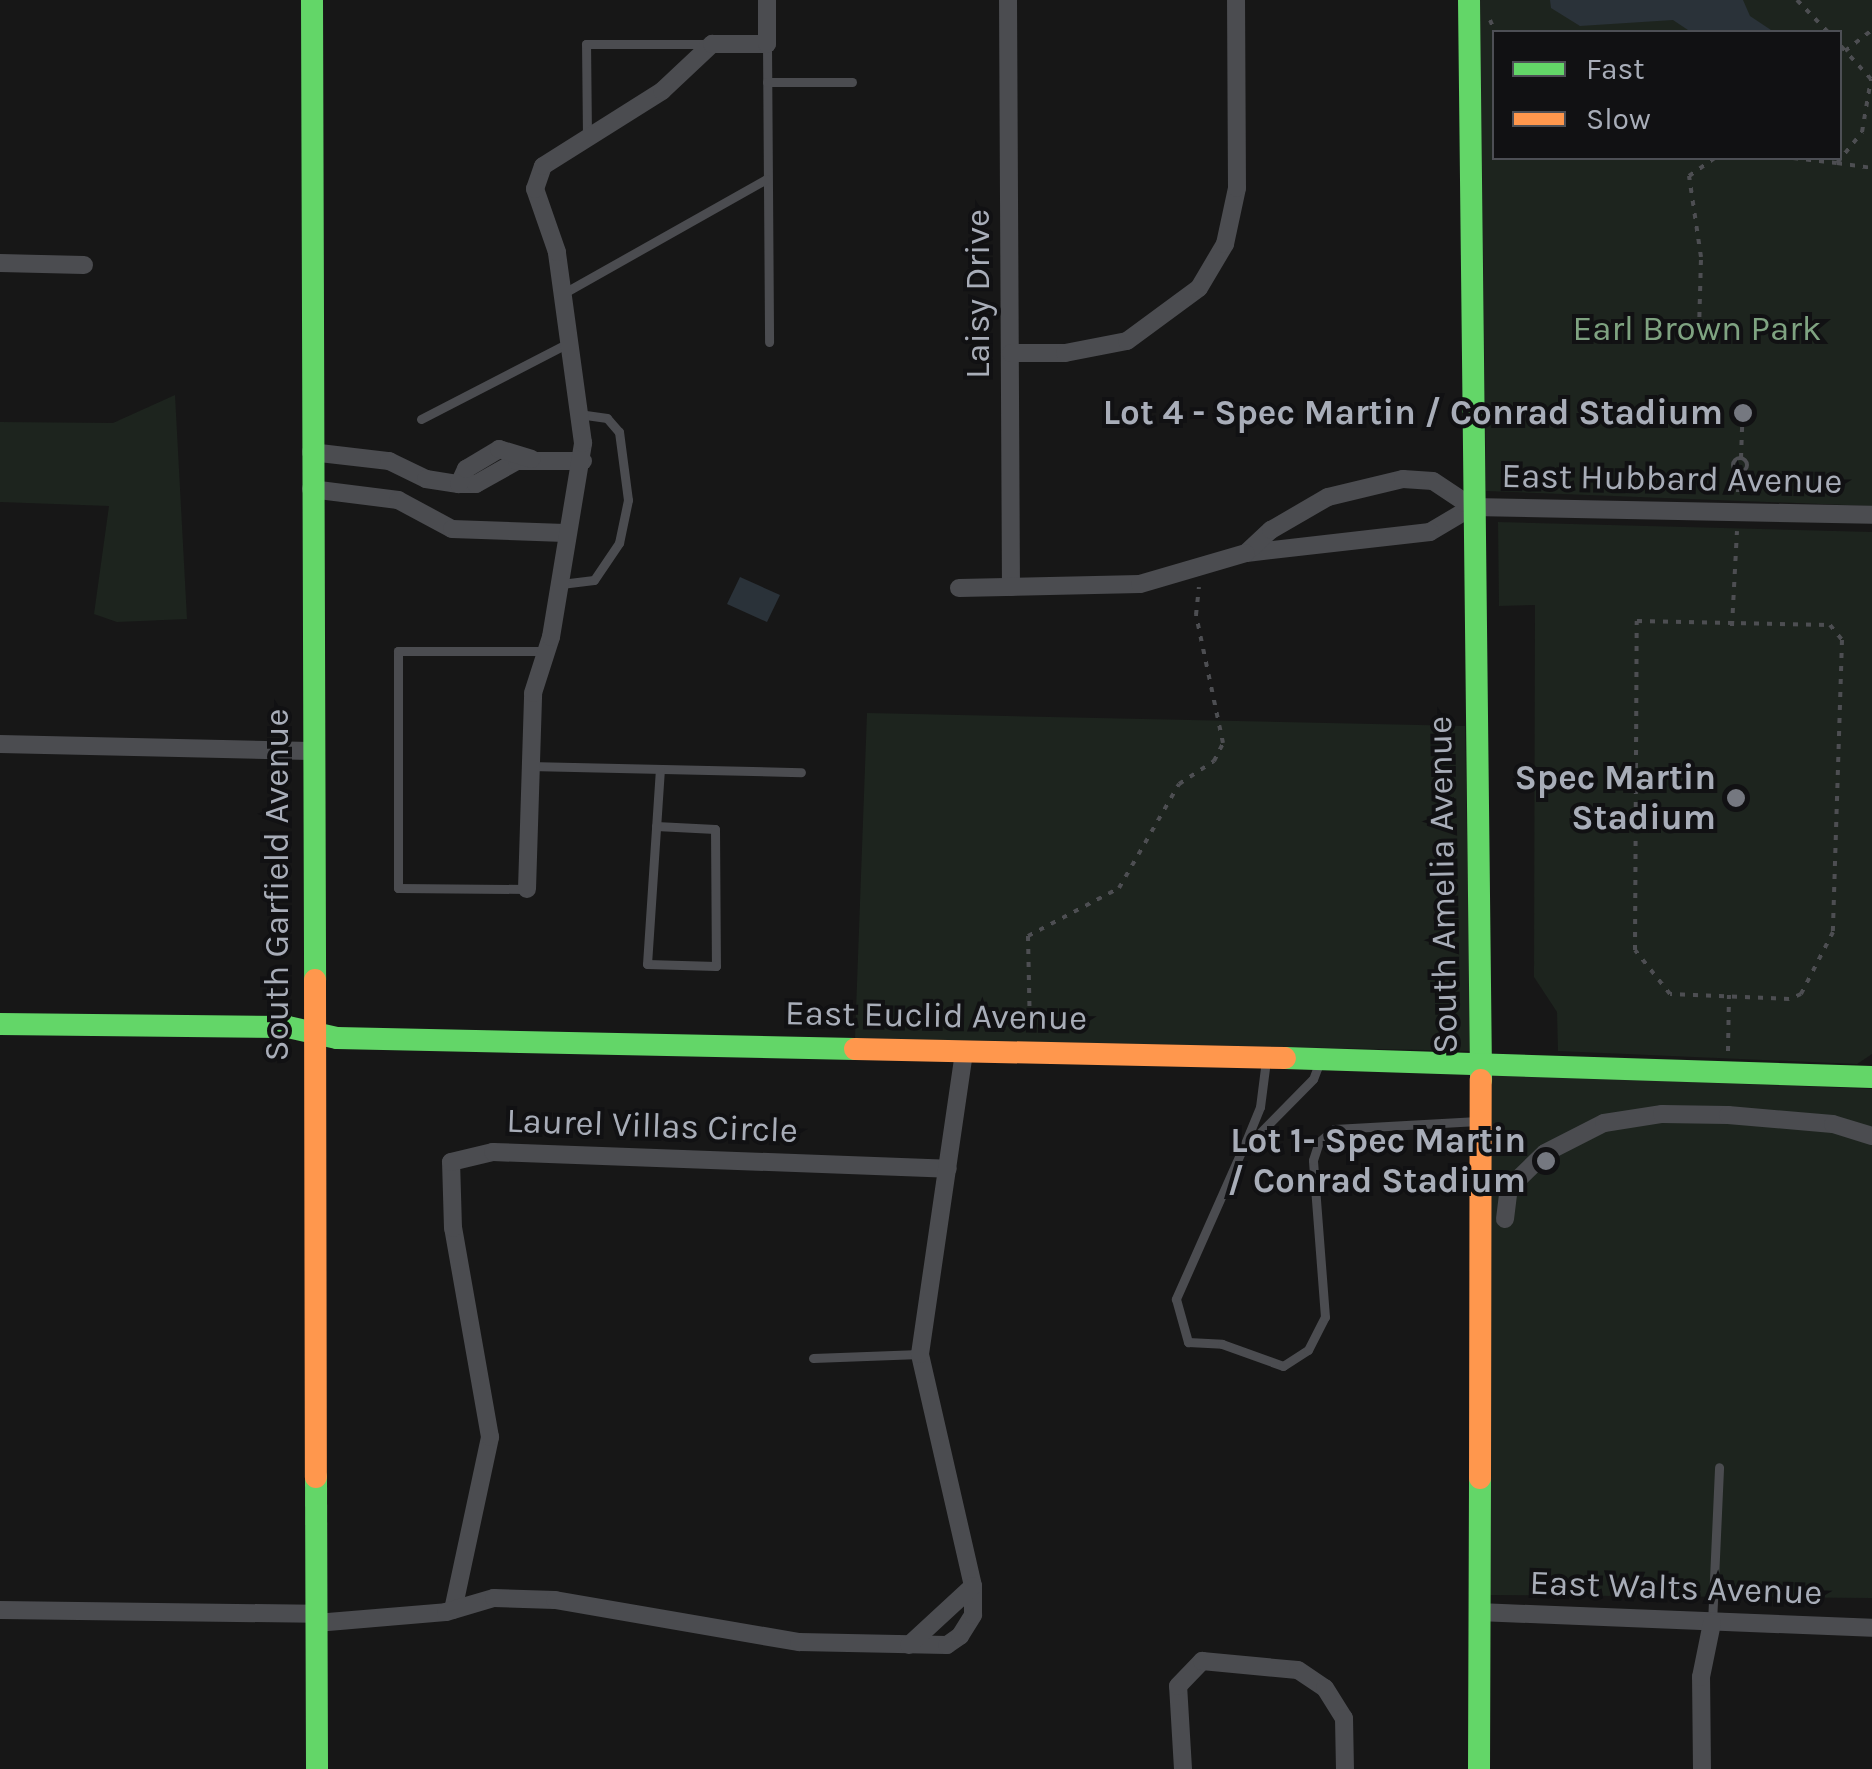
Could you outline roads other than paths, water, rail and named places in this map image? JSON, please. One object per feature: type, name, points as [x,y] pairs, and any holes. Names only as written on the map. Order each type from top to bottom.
[{"type":"street","name":"South Garfield Avenue","points":[[312,0],[310,751],[317,1769]]},
{"type":"street","points":[[527,890],[527,766],[533,693],[546,651],[565,533],[582,461],[580,414],[566,344],[563,293],[535,189],[543,166],[662,91],[712,44],[767,44],[767,0]]},
{"type":"street","name":"Laisy Drive","points":[[1008,0],[1011,587]]},
{"type":"street","points":[[1012,353],[1064,353],[1127,342],[1198,288],[1225,244],[1237,188],[1236,0]]},
{"type":"street","name":"South Amelia Avenue","points":[[1469,0],[1481,1062],[1479,1769]]},
{"type":"street","points":[[0,263],[84,265]]},
{"type":"street","points":[[311,452],[389,461],[426,479],[459,484],[476,484],[532,460],[582,461]]},
{"type":"street","name":"East Hubbard Avenue","points":[[1246,553],[1296,514],[1361,486],[1433,481],[1472,507]]},
{"type":"street","points":[[311,489],[398,500],[452,530],[565,533]]},
{"type":"street","name":"East Hubbard Avenue","points":[[958,588],[1140,584],[1246,553],[1430,532],[1472,507],[1872,515]]},
{"type":"street","points":[[0,744],[310,751]]},
{"type":"street","name":"East Euclid Avenue","points":[[0,1024],[288,1026],[313,1033],[1481,1062],[1872,1077]]},
{"type":"street","points":[[0,1610],[316,1619],[453,1610],[494,1598],[555,1600],[799,1642],[946,1645],[960,1636],[972,1615],[974,1586],[920,1354],[964,1052]]},
{"type":"street","points":[[1505,1219],[1509,1188],[1545,1153],[1604,1123],[1662,1114],[1728,1115],[1833,1124],[1872,1136]]},
{"type":"street","name":"Laurel Villas Circle","points":[[453,1610],[490,1437],[453,1228],[452,1162],[493,1152],[948,1170]]},
{"type":"street","points":[[909,1645],[974,1586]]},
{"type":"street","name":"East Walts Avenue","points":[[1478,1612],[1872,1628]]},
{"type":"street","points":[[1702,1769],[1701,1678],[1712,1623]]},
{"type":"street","points":[[1183,1769],[1178,1686],[1202,1661],[1298,1670],[1325,1688],[1344,1718],[1345,1769]]},
{"type":"lane","points":[[586,136],[586,44],[712,44]]},
{"type":"lane","points":[[767,44],[769,342]]},
{"type":"lane","points":[[767,82],[852,82]]},
{"type":"lane","points":[[563,293],[766,179]]},
{"type":"lane","points":[[422,419],[566,344]]},
{"type":"lane","points":[[558,584],[594,580],[619,543],[628,500],[619,432],[607,418],[580,414]]},
{"type":"lane","points":[[527,890],[398,888],[398,651],[546,651]]},
{"type":"lane","points":[[527,766],[801,772]]},
{"type":"lane","points":[[656,826],[716,829],[716,966],[647,964],[656,826],[660,769]]},
{"type":"lane","points":[[1267,1058],[1260,1107],[1176,1299],[1188,1342],[1222,1344],[1284,1366],[1308,1350],[1324,1317],[1314,1160],[1318,1142],[1349,1123],[1481,1121]]},
{"type":"lane","points":[[1241,1152],[1314,1079],[1320,1059]]},
{"type":"lane","points":[[813,1358],[920,1354]]},
{"type":"lane","points":[[1712,1623],[1719,1467]]},
{"type":"place","name":"Lot 4 - Spec Martin / Conrad Stadium","points":[[1743,413]]},
{"type":"place","name":"Spec Martin Stadium","points":[[1736,798]]},
{"type":"place","name":"Lot 1- Spec Martin / Conrad Stadium","points":[[1546,1161]]},
{"type":"park label","name":"Earl Brown Park","points":[[1697,329]]}]
